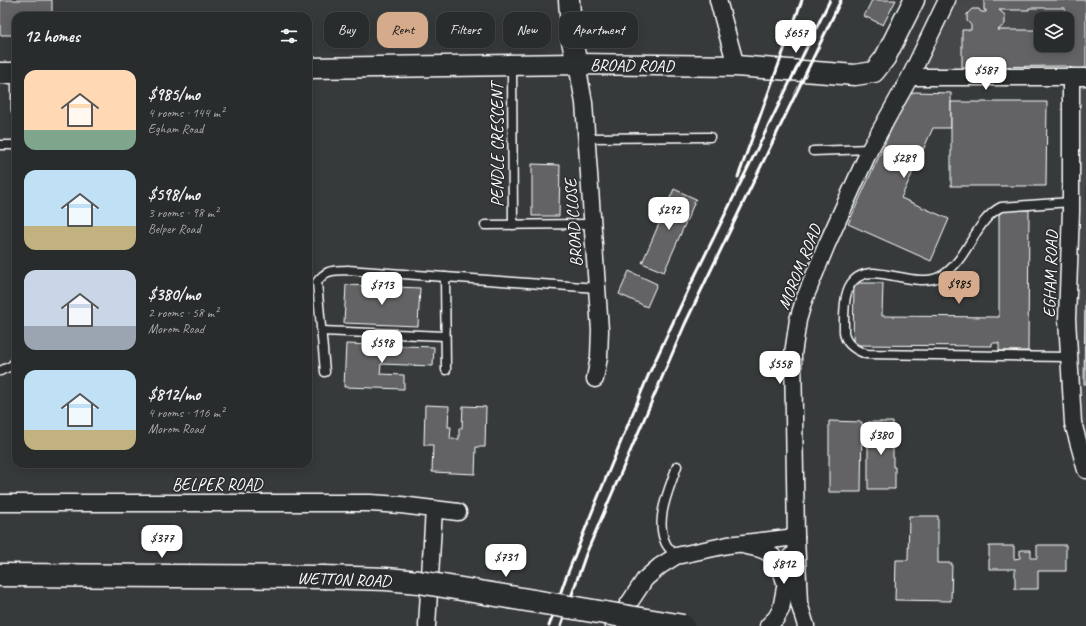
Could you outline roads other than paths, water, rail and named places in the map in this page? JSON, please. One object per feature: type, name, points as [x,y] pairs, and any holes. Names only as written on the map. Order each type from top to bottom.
[{"type":"main road","name":"WETTON ROAD","points":[[0,575],[323,577],[386,579],[419,582],[498,594],[684,626]]},
{"type":"street","points":[[569,0],[572,41],[577,64]]},
{"type":"street","points":[[718,0],[736,66]]},
{"type":"street","name":"BROAD ROAD","points":[[312,68],[577,64],[736,66],[855,75],[874,72],[885,58],[914,0]]},
{"type":"street","name":"MOROM ROAD","points":[[806,626],[799,603],[796,537],[793,354],[798,320],[804,300],[824,251],[870,150],[910,77],[947,0]]},
{"type":"street","name":"BROAD CLOSE","points":[[577,64],[584,103],[600,330],[599,357],[595,379]]},
{"type":"street","points":[[0,73],[12,73]]},
{"type":"street","points":[[910,77],[1078,77]]},
{"type":"street","name":"EGHAM ROAD","points":[[1078,77],[1071,202],[1067,319],[1073,423],[1086,470]]},
{"type":"street","name":"BELPER ROAD","points":[[0,503],[370,504],[401,505],[458,512]]},
{"type":"street","points":[[427,626],[434,509]]},
{"type":"street","points":[[614,626],[645,579],[660,566],[676,556],[728,545],[796,537]]},
{"type":"street","name":"MOROM ROAD","points":[[768,626],[776,618],[781,609],[785,582],[796,537]]},
{"type":"street","points":[[728,545],[760,548],[768,553],[777,560],[785,582]]},
{"type":"lane","name":"PENDLE CRESCENT","points":[[512,66],[513,225]]},
{"type":"lane","points":[[586,138],[710,137]]},
{"type":"lane","points":[[0,146],[12,146]]},
{"type":"lane","points":[[813,151],[870,150]]},
{"type":"lane","points":[[1070,357],[866,354],[848,344],[844,334],[845,298],[850,283],[860,276],[874,273],[909,279],[932,280],[943,275],[963,256],[981,226],[992,212],[997,209],[1002,207],[1071,202]]},
{"type":"lane","points":[[485,225],[592,224]]},
{"type":"lane","points":[[325,372],[317,282],[324,274],[334,271],[347,270],[597,288]]},
{"type":"lane","points":[[445,277],[446,370]]},
{"type":"lane","points":[[321,331],[445,336]]},
{"type":"lane","points":[[0,370],[12,365]]},
{"type":"lane","points":[[676,556],[666,545],[662,533],[661,520],[677,466]]},
{"type":"railway","points":[[738,177],[802,0]]},
{"type":"railway","points":[[549,626],[565,580],[648,376],[690,286],[830,0]]},
{"type":"railway","points":[[561,626],[586,554],[685,324],[841,0]]}]
